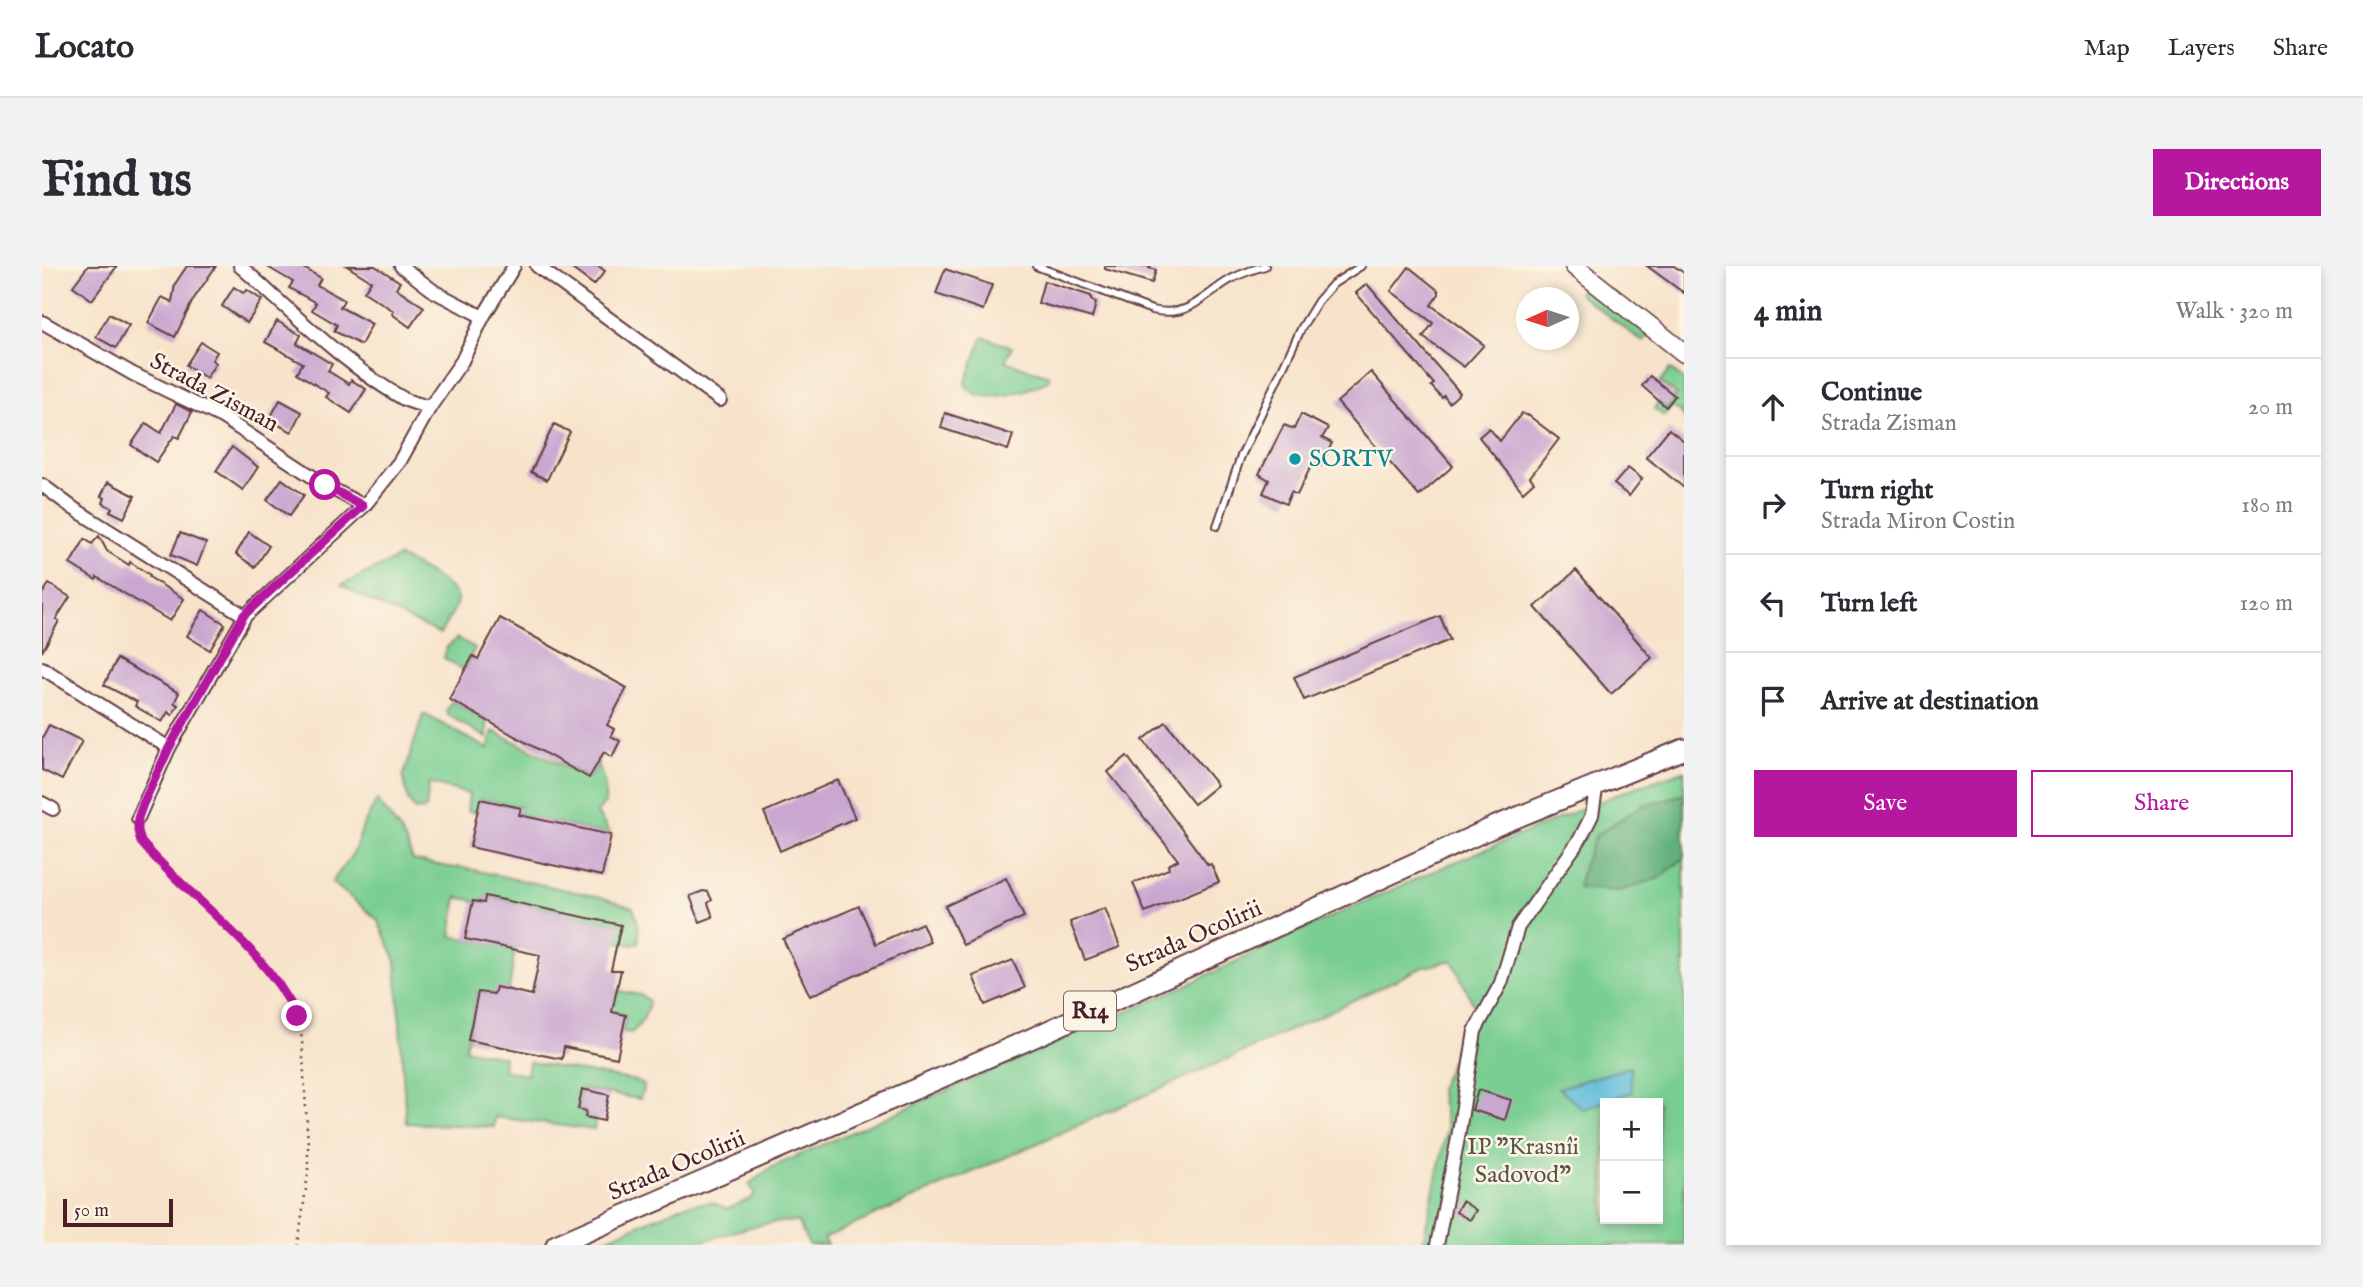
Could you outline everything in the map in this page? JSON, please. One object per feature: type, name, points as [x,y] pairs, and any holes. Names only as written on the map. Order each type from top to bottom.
[{"type":"main road","points":[[1574,266],[1684,353]]},
{"type":"main road","name":"R14","points":[[1622,773],[1684,750]]},
{"type":"main road","name":"R14","points":[[1622,773],[1684,759]]},
{"type":"main road","name":"Strada Ocolirii","points":[[556,1245],[1028,1040],[1496,826],[1622,773]]},
{"type":"street","points":[[240,266],[363,370],[406,400],[430,407]]},
{"type":"street","points":[[401,266],[435,292],[483,317]]},
{"type":"street","points":[[138,818],[169,748],[244,615],[363,506],[400,461],[430,407],[462,361],[483,317],[514,266]]},
{"type":"street","points":[[537,266],[720,400]]},
{"type":"street","name":"Strada Zisman","points":[[42,322],[133,374],[222,416],[325,485],[363,506]]},
{"type":"street","points":[[42,485],[73,508],[244,615]]},
{"type":"street","points":[[42,668],[169,748]]},
{"type":"street","points":[[1437,1245],[1475,1031],[1501,983],[1518,927],[1586,827],[1597,783]]},
{"type":"lane","points":[[1036,266],[1153,310],[1172,313],[1194,305],[1232,279],[1265,266]]},
{"type":"lane","points":[[1217,526],[1241,456],[1302,327],[1318,301],[1333,284],[1361,266]]},
{"type":"path","points":[[138,818],[141,842],[258,959],[289,1000],[297,1016],[303,1050],[308,1145],[308,1174],[298,1245]]},
{"type":"green space","points":[[1584,285],[1649,335],[1643,342],[1579,292]]},
{"type":"green space","points":[[983,337],[1012,347],[1005,361],[1049,376],[1048,381],[1004,395],[981,395],[972,391],[965,384]]},
{"type":"green space","points":[[1670,369],[1684,380],[1684,419],[1681,412],[1672,407],[1664,416],[1654,409],[1658,402],[1667,408],[1677,395],[1660,382]]},
{"type":"green space","points":[[399,557],[432,575],[455,593],[455,607],[440,634],[342,585]]},
{"type":"green space","points":[[457,638],[475,648],[464,670],[444,658],[447,647]]},
{"type":"green space","points":[[452,701],[487,721],[487,738],[448,715],[446,710]]},
{"type":"green space","points":[[423,715],[488,749],[493,731],[589,778],[598,764],[605,784],[605,803],[597,813],[611,835],[519,815],[520,807],[480,799],[477,813],[467,811],[469,794],[429,783],[426,809],[415,810],[408,800],[403,777]]},
{"type":"green space","name":"IP \"Krasnîi Sadovod\"","points":[[1684,771],[1684,1245],[1422,1245],[1447,1128],[1439,1089],[1475,1008],[1452,960],[1421,968],[1263,1043],[824,1238],[827,1245],[809,1245],[798,1222],[783,1222],[755,1226],[686,1245],[592,1245],[685,1205],[712,1202],[727,1209],[750,1199],[755,1193],[749,1184],[772,1167],[1187,985],[1443,867],[1630,789]]},
{"type":"green space","points":[[1684,794],[1684,858],[1659,878],[1619,891],[1578,888],[1584,863],[1596,835],[1641,806]]},
{"type":"green space","points":[[377,800],[402,833],[413,860],[459,867],[604,898],[633,908],[639,934],[638,943],[633,945],[617,942],[620,925],[486,896],[484,903],[457,897],[451,936],[515,949],[509,990],[494,994],[478,992],[465,1049],[504,1057],[503,1070],[527,1075],[529,1062],[636,1081],[644,1085],[640,1099],[582,1089],[578,1109],[586,1111],[585,1117],[596,1119],[594,1130],[495,1117],[494,1127],[406,1123],[396,961],[377,919],[332,882],[354,852],[363,826]]},
{"type":"green space","points":[[536,976],[641,995],[649,1001],[647,1010],[631,1033],[623,1032],[626,1015],[532,995]]},
{"type":"water","points":[[1630,1067],[1632,1092],[1615,1098],[1600,1098],[1600,1103],[1583,1109],[1558,1088]]},
{"type":"building","points":[[88,266],[117,266],[92,300],[73,286]]},
{"type":"building","points":[[187,266],[216,266],[193,300],[175,337],[148,323],[162,297],[172,302],[175,284]]},
{"type":"building","points":[[266,266],[300,266],[321,278],[317,285],[344,300],[340,307],[372,324],[361,345],[334,331],[337,325],[312,310],[316,303],[289,288],[293,282]]},
{"type":"building","points":[[347,266],[375,266],[400,282],[396,288],[424,307],[410,327],[392,314],[394,311],[364,292],[371,281]]},
{"type":"building","points":[[568,266],[598,266],[605,271],[594,285]]},
{"type":"building","points":[[1105,266],[1150,266],[1149,268],[1156,270],[1152,283],[1105,269]]},
{"type":"building","points":[[1647,266],[1674,266],[1684,273],[1684,293]]},
{"type":"building","points":[[1409,267],[1439,291],[1431,305],[1484,345],[1464,367],[1423,337],[1433,323],[1391,291]]},
{"type":"building","points":[[945,269],[992,285],[983,310],[936,294]]},
{"type":"building","points":[[1044,281],[1091,296],[1091,300],[1096,303],[1092,318],[1038,303]]},
{"type":"building","points":[[1367,284],[1460,393],[1449,403],[1431,386],[1434,384],[1356,293]]},
{"type":"building","points":[[234,287],[243,293],[247,290],[262,300],[247,323],[222,306]]},
{"type":"building","points":[[109,314],[129,325],[116,348],[96,337]]},
{"type":"building","points":[[277,321],[301,335],[297,343],[332,364],[328,371],[349,384],[351,380],[366,389],[351,413],[326,397],[329,393],[297,373],[303,363],[265,342]]},
{"type":"building","points":[[201,342],[217,352],[212,360],[216,363],[206,378],[186,365]]},
{"type":"building","points":[[1371,372],[1453,466],[1419,496],[1337,402]]},
{"type":"building","points":[[1650,376],[1675,396],[1666,407],[1642,386]]},
{"type":"building","points":[[280,400],[302,412],[292,432],[269,420]]},
{"type":"building","points":[[176,404],[192,412],[179,438],[174,436],[156,462],[131,445],[146,423],[161,433]]},
{"type":"building","points":[[945,413],[1013,435],[1008,450],[941,428]]},
{"type":"building","points":[[1522,413],[1559,439],[1530,477],[1534,482],[1523,492],[1479,437],[1489,428],[1500,441]]},
{"type":"building","name":"SORTV","points":[[1301,414],[1328,428],[1322,438],[1332,443],[1321,466],[1313,462],[1297,495],[1291,492],[1286,504],[1263,493],[1269,480],[1259,474],[1284,425],[1294,429]]},
{"type":"building","points":[[554,424],[570,432],[547,480],[531,472]]},
{"type":"building","points":[[1669,429],[1684,441],[1684,488],[1646,457]]},
{"type":"building","points":[[232,447],[258,467],[243,490],[216,471]]},
{"type":"building","points":[[1628,468],[1642,479],[1629,496],[1614,484]]},
{"type":"building","points":[[282,479],[304,495],[289,516],[267,500]]},
{"type":"building","points":[[108,482],[135,496],[124,518],[110,511],[112,508],[103,503],[105,498],[101,496]]},
{"type":"building","points":[[249,532],[269,546],[255,567],[236,554]]},
{"type":"building","points":[[180,533],[206,543],[197,566],[171,555]]},
{"type":"building","points":[[99,536],[107,551],[129,565],[130,562],[184,599],[170,621],[70,564],[85,539],[92,544]]},
{"type":"building","points":[[1576,570],[1652,658],[1611,694],[1535,607]]},
{"type":"building","points":[[49,584],[70,597],[56,619],[59,621],[42,652],[42,594]]},
{"type":"building","points":[[203,610],[225,624],[210,650],[187,636]]},
{"type":"building","points":[[1440,616],[1450,640],[1304,700],[1294,677]]},
{"type":"building","points":[[500,618],[627,688],[607,725],[614,729],[611,736],[620,741],[612,757],[604,752],[589,778],[449,699],[473,656],[478,659]]},
{"type":"building","points":[[117,659],[179,693],[174,703],[178,705],[172,715],[168,712],[162,722],[135,706],[137,702],[104,685]]},
{"type":"building","points":[[1166,722],[1217,785],[1194,804],[1143,740]]},
{"type":"building","points":[[49,725],[82,741],[62,780],[42,770],[42,738]]},
{"type":"building","points":[[1127,756],[1208,865],[1211,864],[1219,882],[1145,912],[1133,883],[1169,869],[1168,865],[1178,860],[1108,772]]},
{"type":"building","points":[[838,780],[855,818],[780,851],[764,812]]},
{"type":"building","points":[[480,799],[521,808],[519,815],[611,835],[602,876],[470,847]]},
{"type":"building","points":[[1006,878],[1024,917],[963,945],[945,906]]},
{"type":"building","points":[[708,892],[712,900],[708,903],[713,917],[700,922],[690,896]]},
{"type":"building","points":[[485,896],[621,925],[611,970],[621,970],[612,1012],[626,1015],[617,1058],[564,1047],[562,1059],[468,1040],[478,992],[494,994],[496,987],[532,995],[540,955],[465,939],[473,901],[484,903]]},
{"type":"building","points":[[859,906],[876,944],[922,923],[930,942],[810,996],[783,939]]},
{"type":"building","points":[[1105,908],[1120,947],[1085,960],[1070,922]]},
{"type":"building","points":[[1013,960],[1025,988],[985,1005],[973,976]]},
{"type":"building","points":[[582,1089],[609,1095],[604,1121],[585,1117],[586,1111],[578,1109]]},
{"type":"building","points":[[1478,1090],[1511,1100],[1505,1120],[1472,1110]]},
{"type":"building","points":[[1462,1201],[1476,1210],[1470,1220],[1456,1212]]},
{"type":"place","name":"SORTV","points":[[1295,459]]},
{"type":"route","points":[[297,1016],[289,1000],[258,959],[141,842],[138,818],[169,748],[244,615],[363,506],[325,485]]}]
